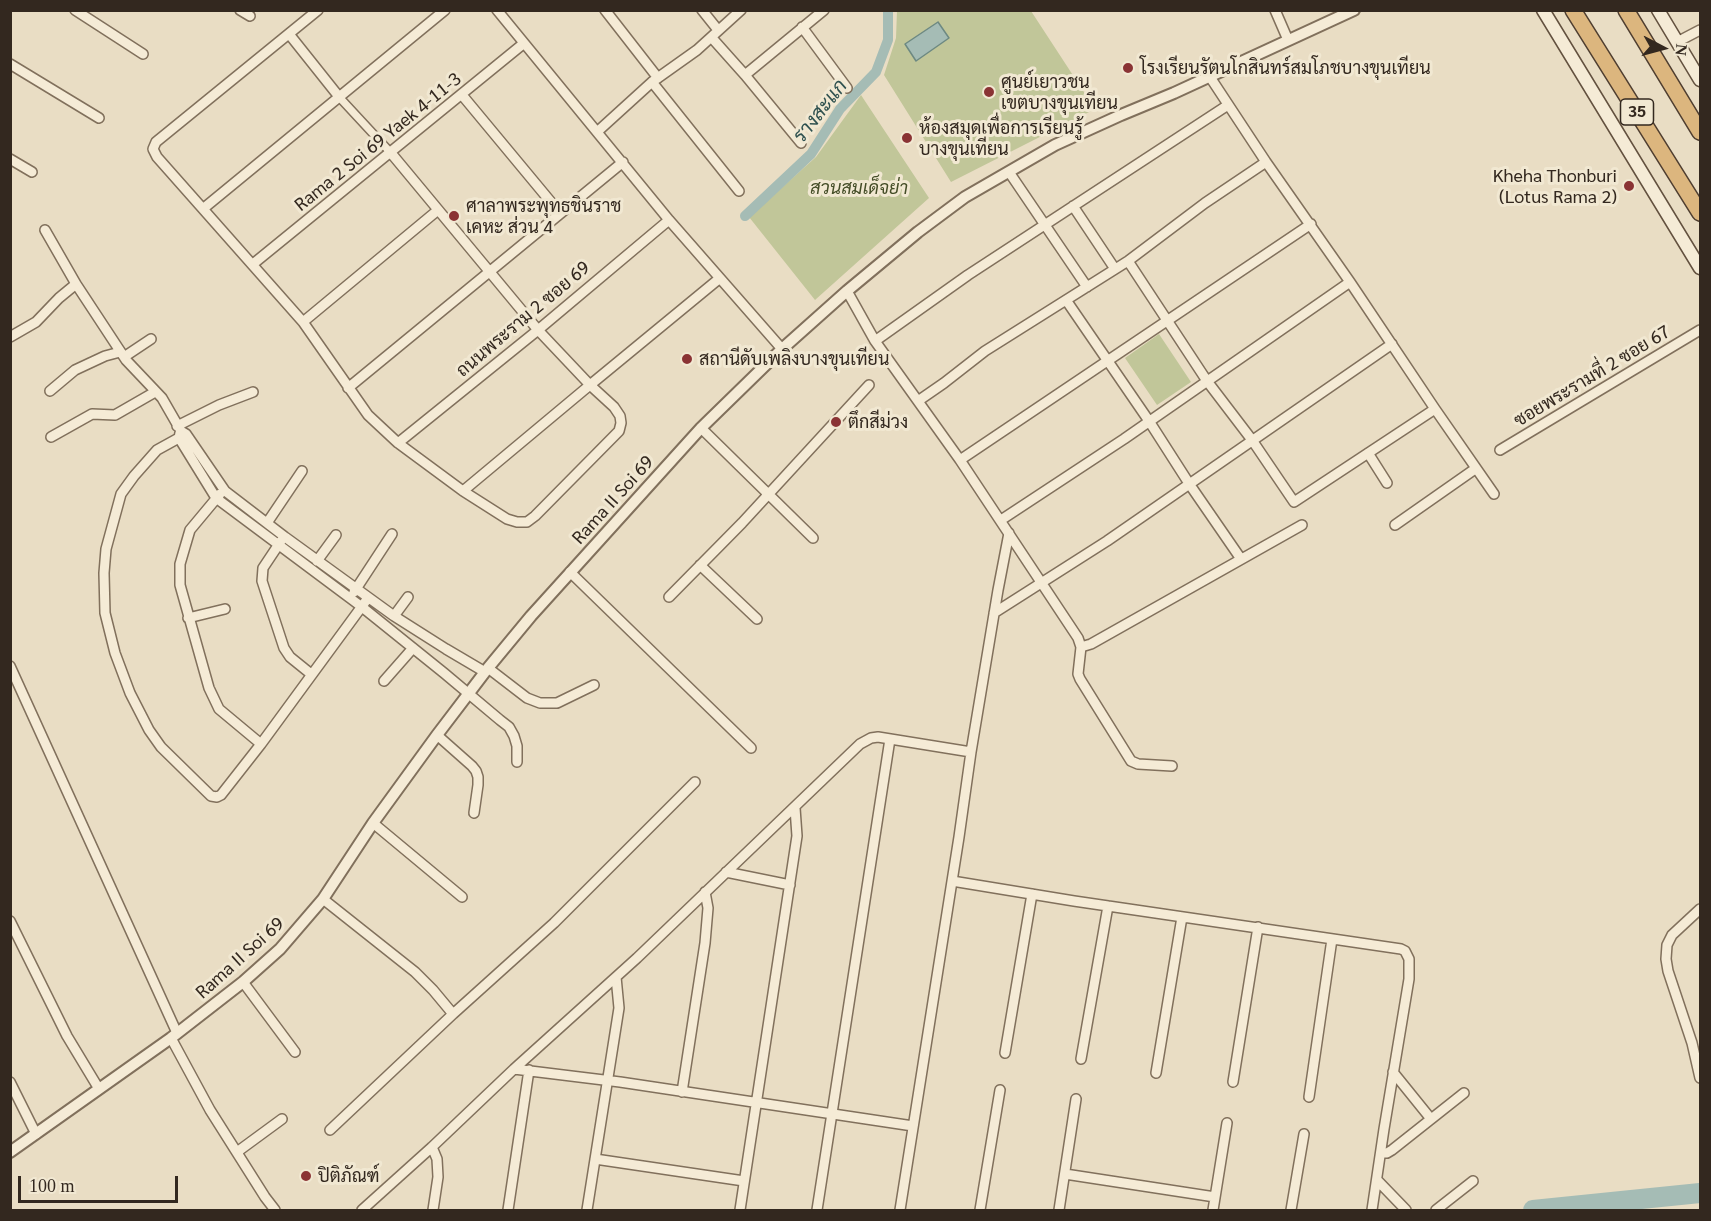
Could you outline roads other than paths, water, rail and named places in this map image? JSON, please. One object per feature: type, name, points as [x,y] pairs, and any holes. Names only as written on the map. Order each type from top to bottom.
[{"type":"highway","name":"35","points":[[1574,10],[1701,213]]},
{"type":"highway","name":"35","points":[[1626,10],[1701,132]]},
{"type":"main road","name":"35","points":[[1543,10],[1701,268]]},
{"type":"main road","points":[[1658,10],[1701,80]]},
{"type":"street","points":[[75,10],[143,54]]},
{"type":"street","points":[[240,10],[250,16]]},
{"type":"street","points":[[289,34],[340,98],[391,153],[538,330],[620,416],[619,431],[536,516],[527,522],[507,519],[463,491],[398,443],[368,415],[303,322],[157,157],[153,149],[156,142],[318,10]]},
{"type":"street","points":[[204,208],[445,10]]},
{"type":"street","points":[[498,10],[669,220],[782,349]]},
{"type":"street","points":[[605,10],[739,190]]},
{"type":"street","points":[[702,10],[715,34],[745,75],[801,143]]},
{"type":"street","points":[[597,132],[655,80],[715,34],[741,10]]},
{"type":"street","points":[[745,75],[824,10]]},
{"type":"street","points":[[1275,10],[1288,40]]},
{"type":"street","name":"Rama II Soi 69","points":[[10,1152],[174,1036],[280,950],[323,899],[373,823],[468,694],[570,572],[701,428],[782,349],[847,291],[918,232],[956,204],[1055,145],[1210,77],[1354,10]]},
{"type":"street","points":[[802,27],[847,88]]},
{"type":"street","points":[[1677,42],[1701,30]]},
{"type":"street","name":"Rama 2 Soi 69 Yaek 4-11-3","points":[[253,264],[524,44]]},
{"type":"street","points":[[10,64],[99,118]]},
{"type":"street","points":[[1210,77],[1494,494]]},
{"type":"street","points":[[462,95],[560,213]]},
{"type":"street","points":[[876,341],[968,275],[1228,105]]},
{"type":"street","points":[[10,159],[32,172]]},
{"type":"street","points":[[348,388],[623,162]]},
{"type":"street","points":[[918,401],[985,351],[1128,261],[1205,203],[1266,162]]},
{"type":"street","points":[[1009,172],[1087,287]]},
{"type":"street","points":[[1073,206],[1115,269]]},
{"type":"street","points":[[303,322],[438,210]]},
{"type":"street","name":"ถนนพระราม 2 ซอย 69","points":[[398,443],[669,220]]},
{"type":"street","points":[[960,459],[1311,224]]},
{"type":"street","points":[[45,231],[76,284],[122,354],[165,404],[216,498],[362,607],[508,727],[517,746],[517,762]]},
{"type":"street","points":[[1128,261],[1206,381],[1252,440],[1294,502],[1435,409]]},
{"type":"street","points":[[463,491],[720,278]]},
{"type":"street","points":[[1001,520],[1350,282]]},
{"type":"street","points":[[10,337],[36,322],[76,284]]},
{"type":"street","points":[[847,291],[876,341],[960,459],[1078,638],[1081,647],[1078,674],[1080,679],[1131,760],[1138,764],[1172,766]]},
{"type":"street","points":[[1066,300],[1241,559]]},
{"type":"street","name":"ซอยพระรามที่ 2 ซอย 67","points":[[1500,450],[1701,330]]},
{"type":"street","points":[[50,391],[75,370],[105,356],[122,354],[151,339]]},
{"type":"street","points":[[994,613],[1043,584],[1190,485],[1392,344]]},
{"type":"street","points":[[669,597],[768,495],[869,385]]},
{"type":"street","points":[[51,437],[92,414],[115,415],[155,392]]},
{"type":"street","points":[[253,392],[219,405],[157,450],[121,494],[106,549],[105,613],[115,653],[130,693],[148,730],[161,747],[211,796],[221,795],[368,598]]},
{"type":"street","points":[[701,428],[813,538]]},
{"type":"street","points":[[181,432],[225,491],[356,590],[446,649],[487,670],[527,698],[540,703],[557,703],[594,686]]},
{"type":"street","points":[[1368,453],[1387,483]]},
{"type":"street","points":[[1395,525],[1475,468]]},
{"type":"street","points":[[267,523],[302,471]]},
{"type":"street","points":[[225,491],[216,498],[190,530],[180,564],[180,585],[208,688],[219,709],[261,744]]},
{"type":"street","points":[[1081,647],[1091,644],[1302,525]]},
{"type":"street","points":[[900,1210],[971,752],[1009,532]]},
{"type":"street","points":[[349,598],[392,534]]},
{"type":"street","points":[[317,561],[336,535]]},
{"type":"street","points":[[285,537],[263,568],[262,581],[284,648],[290,657],[311,674]]},
{"type":"street","points":[[700,565],[757,619]]},
{"type":"street","points":[[570,572],[751,748]]},
{"type":"street","points":[[394,616],[408,597]]},
{"type":"street","points":[[188,618],[225,609]]},
{"type":"street","points":[[384,681],[413,648]]},
{"type":"street","points":[[10,666],[174,1036],[210,1110],[275,1210]]},
{"type":"street","points":[[438,735],[476,771],[478,785],[474,813]]},
{"type":"street","points":[[362,1210],[432,1148],[514,1068],[616,977],[860,744],[871,738],[890,739],[971,752]]},
{"type":"street","points":[[817,1210],[890,739]]},
{"type":"street","points":[[330,1130],[554,923],[695,782]]},
{"type":"street","points":[[740,1210],[798,836],[795,808]]},
{"type":"street","points":[[373,823],[462,897]]},
{"type":"street","points":[[726,872],[790,885]]},
{"type":"street","points":[[952,881],[1401,949],[1407,954],[1410,970],[1372,1210]]},
{"type":"street","points":[[682,1092],[706,933],[708,908],[705,892]]},
{"type":"street","points":[[1005,1053],[1032,894]]},
{"type":"street","points":[[323,899],[415,972],[453,1014]]},
{"type":"street","points":[[1081,1059],[1108,906]]},
{"type":"street","points":[[1701,909],[1672,935],[1667,945],[1666,959],[1701,1078]]},
{"type":"street","points":[[1156,1073],[1182,917]]},
{"type":"street","points":[[10,921],[67,1036],[99,1089]]},
{"type":"street","points":[[1233,1082],[1258,927]]},
{"type":"street","points":[[1309,1097],[1332,939]]},
{"type":"street","points":[[587,1210],[619,1008],[616,977]]},
{"type":"street","points":[[243,982],[295,1052]]},
{"type":"street","points":[[514,1068],[913,1126]]},
{"type":"street","points":[[508,1210],[529,1070]]},
{"type":"street","points":[[1393,1072],[1431,1119]]},
{"type":"street","points":[[10,1082],[36,1134]]},
{"type":"street","points":[[980,1210],[1000,1090]]},
{"type":"street","points":[[1380,1154],[1392,1150],[1464,1093]]},
{"type":"street","points":[[1059,1210],[1076,1099]]},
{"type":"street","points":[[237,1152],[282,1119]]},
{"type":"street","points":[[1213,1210],[1227,1122]]},
{"type":"street","points":[[1291,1210],[1304,1134]]},
{"type":"street","points":[[432,1148],[437,1159],[438,1177],[433,1210]]},
{"type":"street","points":[[595,1159],[744,1181]]},
{"type":"street","points":[[1065,1174],[1215,1197]]},
{"type":"street","points":[[1377,1180],[1406,1210]]},
{"type":"street","points":[[1436,1210],[1473,1181]]},
{"type":"water","points":[[938,22],[949,38],[916,61],[905,44]]},
{"type":"waterway","name":"รางสะแก","points":[[745,216],[811,154],[840,109],[876,72],[888,40],[888,10]]},
{"type":"waterway","points":[[1533,1210],[1700,1193]]},
{"type":"place","name":"โรงเรียนรัตนโกสินทร์สมโภชบางขุนเทียน","points":[[1128,68]]},
{"type":"place","name":"ศูนย์เยาวชน เขตบางขุนเทียน","points":[[989,92]]},
{"type":"place","name":"ห้องสมุดเพื่อการเรียนรู้ บางขุนเทียน","points":[[907,138]]},
{"type":"place","name":"Kheha Thonburi (Lotus Rama 2)","points":[[1629,186]]},
{"type":"place","name":"ศาลาพระพุทธชินราช เคหะ ส่วน 4","points":[[454,216]]},
{"type":"place","name":"สถานีดับเพลิงบางขุนเทียน","points":[[687,359]]},
{"type":"place","name":"ตึกสีม่วง","points":[[836,422]]},
{"type":"place","name":"ปิติภัณฑ์","points":[[306,1176]]},
{"type":"park label","name":"สวนสมเด็จย่า","points":[[859,188]]}]
